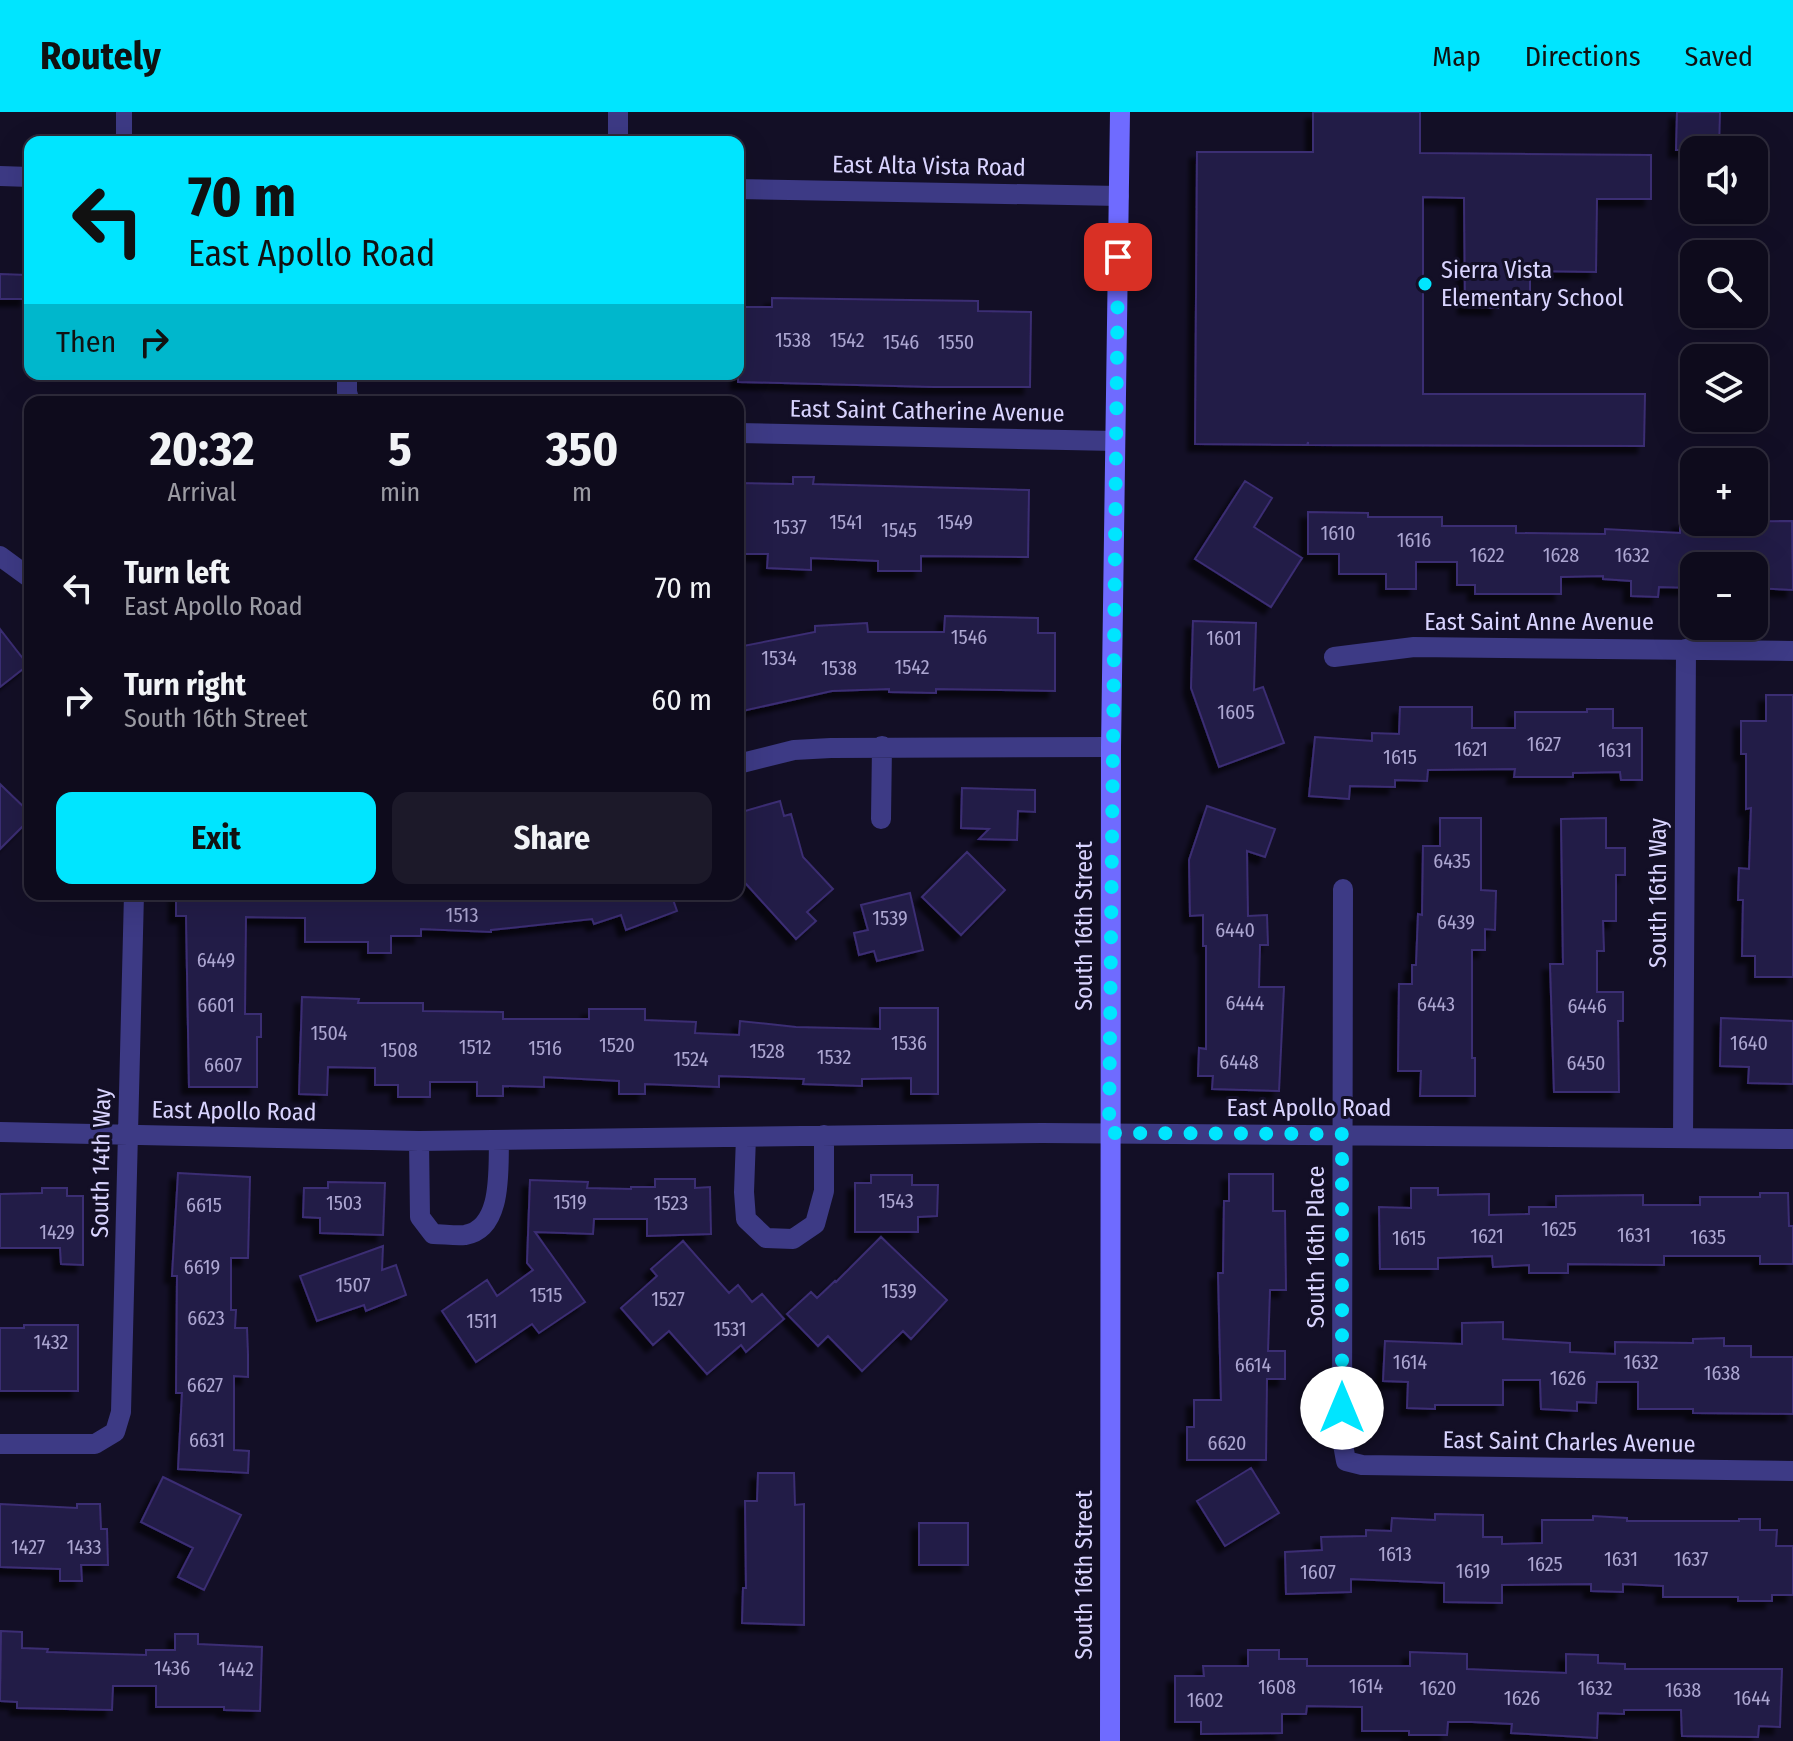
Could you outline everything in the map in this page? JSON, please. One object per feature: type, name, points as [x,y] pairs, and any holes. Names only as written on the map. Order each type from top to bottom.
[{"type":"main road","name":"South 16th Street","points":[[1110,1741],[1111,747],[1120,112]]},
{"type":"street","points":[[618,112],[618,136]]},
{"type":"street","points":[[0,176],[24,177]]},
{"type":"street","name":"East Alta Vista Road","points":[[744,189],[1119,196]]},
{"type":"street","name":"East Saint Catherine Avenue","points":[[744,433],[1115,441]]},
{"type":"street","points":[[0,556],[24,574]]},
{"type":"street","name":"East Saint Anne Avenue","points":[[1334,657],[1414,647],[1793,651]]},
{"type":"street","name":"South 16th Way","points":[[1683,1138],[1686,649]]},
{"type":"street","points":[[881,819],[882,746]]},
{"type":"street","points":[[744,762],[794,750],[882,746],[1111,747]]},
{"type":"street","name":"South 16th Place","points":[[1343,889],[1342,1439],[1346,1461]]},
{"type":"street","name":"South 14th Way","points":[[0,1444],[95,1444],[115,1432],[121,1412],[134,900]]},
{"type":"street","name":"East Apollo Road","points":[[0,1132],[499,1142],[1109,1133],[1793,1139]]},
{"type":"street","points":[[746,1137],[746,1219],[766,1238],[793,1239],[815,1224],[824,1191],[824,1135]]},
{"type":"street","points":[[419,1141],[420,1217],[433,1234],[457,1235],[468,1235],[488,1220],[498,1193],[499,1142]]},
{"type":"street","name":"East Saint Charles Avenue","points":[[1346,1461],[1362,1465],[1793,1471]]},
{"type":"lane","points":[[124,112],[124,136]]},
{"type":"building","points":[[1313,112],[1420,112],[1420,153],[1651,155],[1651,199],[1597,199],[1596,272],[1530,271],[1530,296],[1499,296],[1498,308],[1465,307],[1464,198],[1423,197],[1423,394],[1645,394],[1644,446],[1308,445],[1308,442],[1307,445],[1195,444],[1197,152],[1313,152]]},
{"type":"building","points":[[1677,112],[1720,112],[1719,136],[1680,136],[1680,150],[1676,150]]},
{"type":"building","points":[[0,274],[24,275],[24,299],[0,299]]},
{"type":"building","points":[[772,298],[978,301],[978,311],[1031,312],[1030,387],[738,382],[744,380],[744,307],[772,307]]},
{"type":"building","points":[[793,477],[814,477],[813,484],[1029,490],[1028,557],[921,556],[921,571],[878,571],[878,561],[811,558],[811,570],[767,568],[768,554],[744,554],[744,483],[793,484]]},
{"type":"building","points":[[1245,481],[1272,498],[1254,527],[1302,558],[1271,607],[1195,559]]},
{"type":"building","points":[[1308,512],[1368,513],[1368,517],[1442,517],[1442,526],[1516,526],[1516,533],[1605,534],[1605,529],[1680,533],[1680,536],[1768,536],[1768,521],[1792,521],[1793,590],[1768,589],[1768,552],[1680,552],[1680,588],[1659,587],[1658,597],[1631,596],[1631,581],[1603,579],[1603,576],[1561,577],[1561,594],[1475,594],[1475,585],[1457,585],[1457,562],[1416,562],[1416,589],[1386,589],[1386,574],[1339,574],[1339,554],[1308,554]]},
{"type":"building","points":[[945,616],[1038,618],[1038,633],[1055,633],[1055,691],[832,691],[744,711],[744,646],[815,632],[815,626],[867,623],[868,632],[944,632]]},
{"type":"building","points":[[1193,621],[1256,623],[1254,690],[1263,687],[1284,743],[1219,767],[1191,688]]},
{"type":"building","points":[[0,629],[24,660],[24,668],[0,687]]},
{"type":"building","points":[[1766,695],[1793,695],[1793,977],[1755,977],[1755,956],[1742,956],[1743,900],[1738,900],[1739,868],[1749,869],[1751,808],[1746,809],[1746,754],[1741,754],[1741,721],[1766,721]]},
{"type":"building","points":[[1400,707],[1472,707],[1472,728],[1515,728],[1515,712],[1613,709],[1613,728],[1642,728],[1642,780],[1621,780],[1620,772],[1573,773],[1573,777],[1514,777],[1515,769],[1428,770],[1427,781],[1395,780],[1395,787],[1350,786],[1349,799],[1309,796],[1315,737],[1372,741],[1372,733],[1399,734]]},
{"type":"building","points":[[0,784],[24,807],[24,825],[0,849]]},
{"type":"building","points":[[962,788],[1035,790],[1035,812],[1018,811],[1017,840],[979,839],[989,829],[961,828]]},
{"type":"building","points":[[780,801],[784,816],[791,814],[803,857],[833,889],[807,912],[816,921],[796,939],[744,882],[744,811]]},
{"type":"building","points":[[1207,806],[1275,829],[1265,857],[1247,851],[1248,916],[1267,915],[1268,945],[1260,945],[1259,987],[1284,987],[1279,1091],[1212,1089],[1213,1076],[1198,1076],[1199,1048],[1206,1049],[1206,946],[1203,946],[1203,915],[1190,916],[1189,860]]},
{"type":"building","points":[[1440,818],[1481,818],[1481,890],[1496,891],[1495,930],[1485,929],[1485,950],[1472,950],[1475,1096],[1420,1096],[1421,1071],[1398,1071],[1399,984],[1412,984],[1418,914],[1422,915],[1423,846],[1440,846]]},
{"type":"building","points":[[1606,818],[1606,848],[1625,848],[1625,875],[1616,875],[1616,921],[1603,921],[1604,951],[1597,951],[1597,992],[1623,992],[1623,1021],[1618,1021],[1619,1092],[1554,1092],[1550,964],[1563,964],[1561,819]]},
{"type":"building","points":[[967,852],[1005,890],[961,935],[922,897]]},
{"type":"building","points":[[910,893],[923,950],[877,961],[874,951],[859,955],[854,933],[868,930],[861,905]]},
{"type":"building","points":[[176,900],[673,900],[677,911],[626,930],[621,915],[594,924],[592,919],[491,932],[421,929],[421,936],[391,936],[391,953],[368,953],[368,942],[305,942],[305,918],[246,917],[245,1014],[261,1014],[261,1037],[257,1037],[257,1087],[189,1087],[186,916],[176,916]]},
{"type":"building","points":[[302,997],[359,999],[358,1003],[423,1003],[423,1011],[503,1012],[503,1019],[589,1019],[589,1009],[645,1009],[645,1020],[696,1022],[695,1033],[739,1035],[740,1021],[796,1027],[880,1029],[880,1008],[938,1008],[938,1094],[911,1094],[911,1078],[862,1079],[862,1086],[803,1084],[804,1079],[719,1076],[719,1087],[645,1084],[645,1094],[619,1094],[619,1081],[544,1077],[544,1087],[503,1086],[503,1096],[477,1096],[477,1082],[430,1082],[430,1097],[398,1097],[398,1085],[375,1085],[375,1068],[328,1067],[327,1095],[299,1094]]},
{"type":"building","points":[[1721,1018],[1793,1021],[1793,1084],[1748,1083],[1749,1067],[1720,1066]]},
{"type":"building","points":[[178,1173],[250,1177],[248,1258],[231,1258],[231,1310],[236,1310],[235,1328],[247,1328],[248,1354],[248,1377],[234,1376],[234,1450],[249,1451],[248,1473],[178,1469],[182,1393],[176,1393],[177,1276],[172,1276]]},
{"type":"building","points":[[1229,1174],[1273,1174],[1273,1211],[1285,1211],[1286,1290],[1270,1290],[1268,1351],[1285,1351],[1285,1379],[1267,1379],[1266,1460],[1187,1460],[1187,1427],[1194,1427],[1194,1400],[1221,1400],[1218,1273],[1223,1273],[1224,1201],[1229,1201]]},
{"type":"building","points":[[871,1175],[912,1175],[912,1185],[938,1185],[937,1216],[918,1217],[918,1232],[855,1232],[855,1183],[871,1183]]},
{"type":"building","points":[[655,1179],[695,1179],[695,1188],[710,1187],[711,1234],[647,1236],[647,1219],[594,1219],[593,1234],[535,1232],[585,1302],[539,1333],[532,1324],[476,1362],[442,1311],[487,1280],[497,1296],[533,1270],[527,1263],[530,1180],[588,1182],[587,1188],[631,1189],[655,1187]]},
{"type":"building","points":[[328,1182],[385,1183],[383,1235],[320,1233],[320,1218],[303,1217],[304,1188],[328,1188]]},
{"type":"building","points":[[42,1188],[67,1188],[67,1196],[83,1196],[83,1265],[61,1264],[60,1248],[0,1248],[0,1194],[42,1193]]},
{"type":"building","points":[[1411,1188],[1438,1188],[1438,1195],[1489,1194],[1489,1215],[1529,1214],[1529,1207],[1556,1207],[1556,1196],[1643,1195],[1643,1205],[1700,1205],[1700,1197],[1760,1197],[1760,1193],[1788,1193],[1789,1226],[1793,1226],[1793,1264],[1760,1264],[1760,1256],[1664,1256],[1664,1265],[1568,1264],[1568,1273],[1529,1273],[1529,1265],[1493,1267],[1492,1256],[1438,1258],[1438,1269],[1380,1269],[1379,1207],[1411,1208]]},
{"type":"building","points":[[881,1237],[947,1300],[911,1339],[903,1331],[862,1371],[828,1336],[818,1346],[787,1314],[811,1292],[817,1298]]},
{"type":"building","points":[[683,1241],[729,1293],[738,1285],[752,1302],[762,1294],[784,1319],[746,1352],[741,1345],[707,1374],[669,1331],[653,1345],[621,1308],[657,1276],[651,1269]]},
{"type":"building","points":[[383,1246],[382,1270],[396,1265],[406,1295],[366,1311],[364,1305],[317,1321],[300,1276]]},
{"type":"building","points":[[1503,1322],[1503,1339],[1570,1343],[1570,1352],[1615,1354],[1615,1342],[1693,1343],[1693,1339],[1724,1338],[1724,1346],[1751,1346],[1751,1357],[1793,1357],[1793,1414],[1638,1409],[1638,1382],[1597,1382],[1596,1403],[1577,1402],[1577,1411],[1541,1409],[1540,1380],[1503,1380],[1503,1405],[1407,1408],[1408,1382],[1383,1381],[1385,1341],[1462,1344],[1462,1323]]},
{"type":"building","points":[[24,1325],[78,1325],[78,1391],[0,1391],[0,1328],[24,1328]]},
{"type":"building","points":[[1251,1468],[1279,1513],[1225,1546],[1197,1501]]},
{"type":"building","points":[[758,1473],[794,1473],[795,1505],[804,1504],[804,1625],[742,1623],[743,1588],[746,1588],[745,1501],[757,1501]]},
{"type":"building","points":[[163,1477],[241,1515],[204,1590],[178,1577],[193,1548],[141,1522]]},
{"type":"building","points":[[0,1504],[77,1508],[77,1504],[100,1504],[101,1529],[107,1529],[108,1565],[81,1565],[82,1581],[60,1581],[60,1569],[0,1567]]},
{"type":"building","points":[[1435,1514],[1483,1515],[1483,1537],[1502,1537],[1502,1544],[1542,1543],[1542,1520],[1593,1520],[1593,1516],[1627,1518],[1627,1521],[1760,1519],[1760,1530],[1777,1530],[1776,1546],[1793,1546],[1793,1595],[1772,1595],[1772,1601],[1738,1601],[1738,1597],[1663,1597],[1663,1586],[1623,1584],[1623,1592],[1591,1591],[1591,1584],[1502,1585],[1502,1603],[1444,1602],[1444,1583],[1351,1579],[1351,1592],[1286,1594],[1285,1552],[1322,1550],[1321,1537],[1366,1536],[1366,1530],[1391,1531],[1392,1518],[1435,1520]]},
{"type":"building","points":[[919,1523],[968,1523],[968,1565],[919,1565]]},
{"type":"building","points":[[1,1631],[22,1632],[22,1648],[48,1649],[47,1652],[146,1655],[146,1650],[175,1650],[175,1634],[198,1634],[198,1644],[262,1647],[260,1711],[224,1710],[224,1707],[156,1707],[156,1686],[113,1686],[112,1710],[17,1708],[17,1702],[0,1701]]},
{"type":"building","points":[[1248,1650],[1279,1650],[1279,1659],[1307,1659],[1307,1666],[1410,1666],[1410,1652],[1467,1654],[1467,1669],[1566,1673],[1566,1654],[1598,1655],[1598,1663],[1625,1664],[1625,1669],[1782,1669],[1780,1727],[1759,1726],[1758,1737],[1682,1736],[1681,1710],[1624,1710],[1624,1714],[1598,1713],[1597,1738],[1511,1733],[1512,1724],[1472,1722],[1448,1722],[1447,1735],[1409,1735],[1409,1731],[1362,1731],[1362,1707],[1307,1706],[1306,1714],[1282,1714],[1282,1733],[1201,1734],[1201,1722],[1175,1722],[1175,1676],[1204,1676],[1203,1666],[1248,1666]]},
{"type":"place","name":"Sierra Vista Elementary School","points":[[1425,284]]},
{"type":"route","points":[[1118,257],[1109,1133],[1342,1134],[1342,1408]]}]
